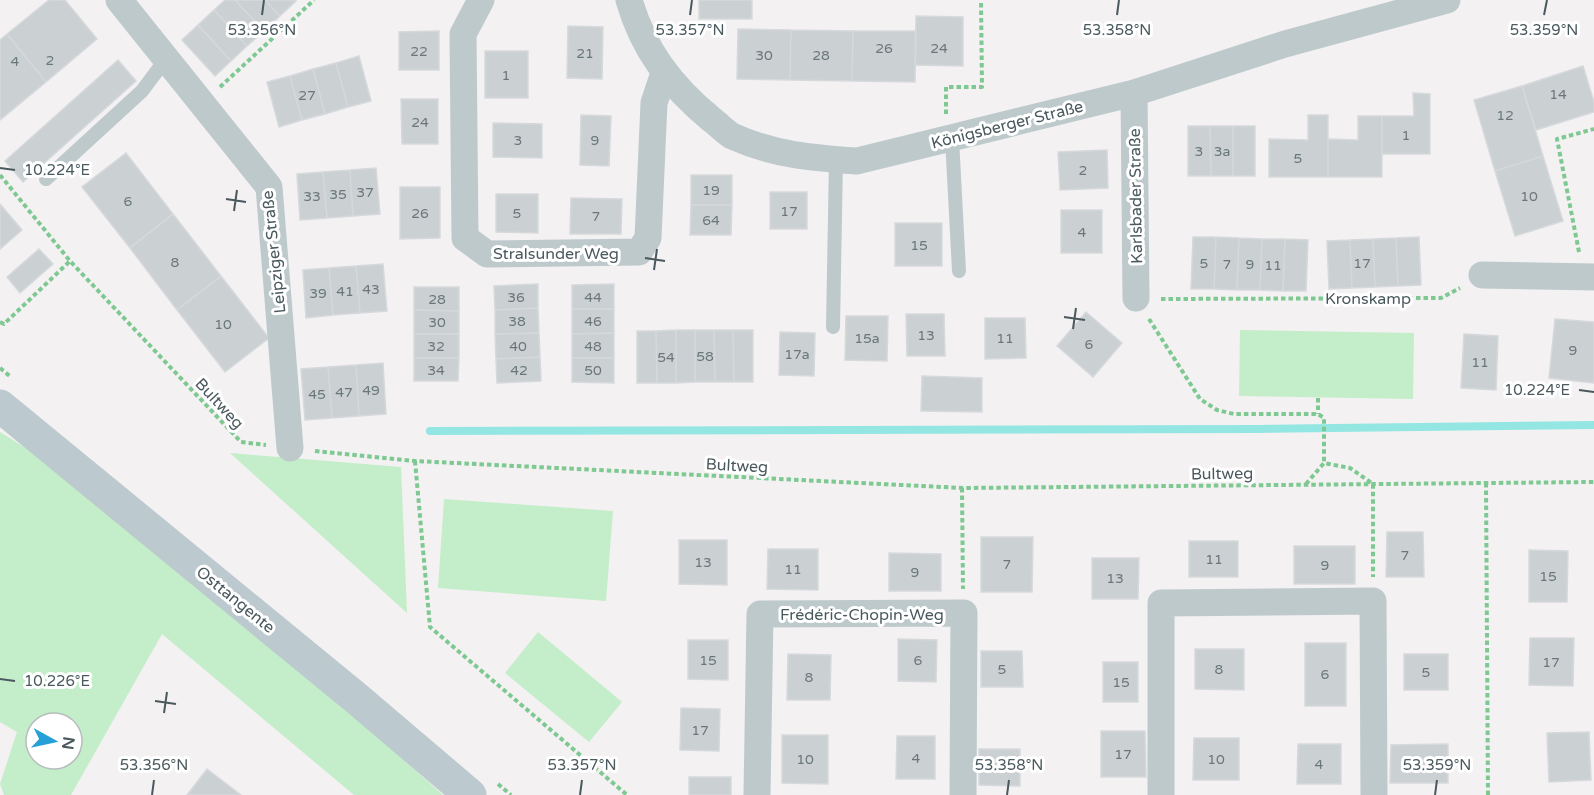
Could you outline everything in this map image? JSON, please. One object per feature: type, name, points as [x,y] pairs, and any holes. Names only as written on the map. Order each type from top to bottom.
[{"type":"main road","name":"Osttangente","points":[[0,406],[356,698],[470,795]]},
{"type":"street","name":"Leipziger Straße","points":[[119,0],[269,187],[290,448]]},
{"type":"street","name":"Stralsunder Weg","points":[[482,0],[463,34],[465,238],[487,254],[639,252],[648,238],[654,103],[664,73]]},
{"type":"street","name":"Königsberger Straße","points":[[629,0],[636,26],[664,73],[697,107],[730,135],[774,151],[813,159],[858,161],[1134,93],[1285,44],[1447,0]]},
{"type":"street","name":"Karlsbader Straße","points":[[1134,93],[1136,298]]},
{"type":"street","points":[[1482,275],[1589,277]]},
{"type":"street","points":[[1161,795],[1161,603],[1373,601],[1374,795]]},
{"type":"street","name":"Frédéric-Chopin-Weg","points":[[757,795],[760,614],[964,614],[963,795]]},
{"type":"lane","points":[[46,179],[142,91],[166,59]]},
{"type":"lane","points":[[949,138],[959,271]]},
{"type":"lane","points":[[833,327],[836,160]]},
{"type":"path","points":[[201,104],[314,0]]},
{"type":"path","points":[[949,138],[946,87],[982,87],[980,0]]},
{"type":"path","points":[[1589,277],[1557,139],[1594,129]]},
{"type":"path","name":"Bultweg","points":[[0,175],[70,261],[241,442],[415,461],[962,488],[1594,482]]},
{"type":"path","points":[[0,322],[4,324],[70,261]]},
{"type":"path","name":"Kronskamp","points":[[1136,298],[1441,298],[1482,275]]},
{"type":"path","points":[[1136,298],[1200,399],[1217,410],[1234,414],[1318,414],[1324,418],[1324,463],[1306,484]]},
{"type":"path","points":[[1317,398],[1318,414]]},
{"type":"path","points":[[415,461],[430,627],[627,795]]},
{"type":"path","points":[[1324,463],[1350,468],[1373,484],[1373,601]]},
{"type":"path","points":[[1485,483],[1488,795]]},
{"type":"path","points":[[962,488],[964,614]]},
{"type":"green space","points":[[1240,330],[1414,333],[1413,399],[1239,396]]},
{"type":"green space","points":[[0,432],[29,450],[196,575],[443,795],[354,795],[162,634],[71,795],[4,795],[0,784],[17,732],[0,722]]},
{"type":"green space","points":[[230,453],[401,467],[407,613]]},
{"type":"green space","points":[[444,499],[613,511],[606,601],[438,588]]},
{"type":"green space","points":[[538,632],[622,702],[589,742],[505,673]]},
{"type":"building","points":[[49,0],[65,0],[97,39],[46,82],[7,34]]},
{"type":"building","points":[[225,0],[235,0],[264,31],[247,46],[214,10]]},
{"type":"building","points":[[235,0],[265,0],[280,16],[264,31]]},
{"type":"building","points":[[265,0],[295,0],[296,1],[280,16]]},
{"type":"building","points":[[699,0],[752,0],[752,19],[699,19]]},
{"type":"building","points":[[214,10],[247,46],[231,61],[198,25]]},
{"type":"building","points":[[916,16],[963,17],[963,66],[915,65]]},
{"type":"building","points":[[198,25],[231,61],[215,76],[182,40]]},
{"type":"building","points":[[568,26],[603,27],[602,79],[567,78]]},
{"type":"building","points":[[738,29],[791,30],[790,80],[737,79]]},
{"type":"building","points":[[791,30],[853,31],[852,81],[790,80]]},
{"type":"building","points":[[439,31],[439,70],[399,70],[399,32]]},
{"type":"building","points":[[853,31],[916,31],[915,82],[852,81]]},
{"type":"building","points":[[7,34],[46,82],[0,120],[0,40]]},
{"type":"building","points":[[485,51],[528,51],[528,98],[485,98]]},
{"type":"building","points":[[359,56],[371,101],[348,107],[336,63]]},
{"type":"building","points":[[118,60],[136,81],[23,182],[5,161]]},
{"type":"building","points":[[336,63],[348,107],[325,114],[313,69]]},
{"type":"building","points":[[1583,66],[1594,102],[1594,112],[1536,130],[1522,86]]},
{"type":"building","points":[[313,69],[325,114],[302,120],[290,76]]},
{"type":"building","points":[[290,76],[302,120],[279,127],[267,82]]},
{"type":"building","points":[[1522,86],[1543,156],[1495,171],[1474,100]]},
{"type":"building","points":[[1413,93],[1430,94],[1430,154],[1382,154],[1382,116],[1414,116]]},
{"type":"building","points":[[401,99],[438,99],[438,144],[402,144]]},
{"type":"building","points":[[581,115],[611,116],[609,166],[580,165]]},
{"type":"building","points":[[1308,115],[1328,115],[1328,177],[1269,177],[1269,139],[1308,140]]},
{"type":"building","points":[[1358,116],[1382,116],[1382,177],[1328,177],[1328,139],[1358,140]]},
{"type":"building","points":[[493,123],[542,124],[542,158],[493,157]]},
{"type":"building","points":[[1188,126],[1210,126],[1211,176],[1188,176]]},
{"type":"building","points":[[1210,126],[1233,126],[1233,176],[1211,176]]},
{"type":"building","points":[[1233,126],[1255,126],[1255,176],[1233,176]]},
{"type":"building","points":[[1107,150],[1108,188],[1060,190],[1058,152]]},
{"type":"building","points":[[126,153],[173,214],[130,248],[82,187]]},
{"type":"building","points":[[1543,156],[1563,221],[1515,236],[1495,171]]},
{"type":"building","points":[[376,168],[380,214],[353,216],[350,170]]},
{"type":"building","points":[[350,170],[353,216],[327,218],[323,172]]},
{"type":"building","points":[[323,172],[327,218],[300,220],[297,174]]},
{"type":"building","points":[[691,175],[732,175],[732,205],[691,205]]},
{"type":"building","points":[[400,187],[440,187],[440,238],[400,239]]},
{"type":"building","points":[[770,192],[807,192],[807,229],[770,229]]},
{"type":"building","points":[[496,194],[538,194],[538,233],[496,232]]},
{"type":"building","points":[[571,198],[622,199],[621,234],[570,234]]},
{"type":"building","points":[[0,204],[22,230],[0,249]]},
{"type":"building","points":[[691,205],[732,205],[731,235],[690,235]]},
{"type":"building","points":[[1061,210],[1102,210],[1102,253],[1061,253]]},
{"type":"building","points":[[173,214],[221,276],[177,310],[130,248]]},
{"type":"building","points":[[895,223],[942,223],[942,266],[895,266]]},
{"type":"building","points":[[1193,237],[1216,237],[1214,289],[1191,289]]},
{"type":"building","points":[[1216,237],[1239,238],[1237,290],[1214,289]]},
{"type":"building","points":[[1419,237],[1421,285],[1398,286],[1396,238]]},
{"type":"building","points":[[1239,238],[1262,239],[1260,290],[1237,290]]},
{"type":"building","points":[[1396,238],[1398,286],[1375,287],[1373,239]]},
{"type":"building","points":[[1262,239],[1285,239],[1283,291],[1260,290]]},
{"type":"building","points":[[1285,239],[1308,240],[1306,291],[1283,291]]},
{"type":"building","points":[[1373,239],[1375,287],[1352,288],[1350,240]]},
{"type":"building","points":[[1350,240],[1352,288],[1329,289],[1327,241]]},
{"type":"building","points":[[39,249],[53,264],[20,293],[7,277]]},
{"type":"building","points":[[383,264],[387,311],[360,313],[356,266]]},
{"type":"building","points":[[356,266],[360,313],[333,315],[329,268]]},
{"type":"building","points":[[329,268],[333,315],[306,318],[303,270]]},
{"type":"building","points":[[221,276],[269,338],[225,372],[177,310]]},
{"type":"building","points":[[538,284],[538,308],[495,310],[494,286]]},
{"type":"building","points":[[614,284],[614,309],[572,309],[572,285]]},
{"type":"building","points":[[414,287],[459,287],[459,311],[414,310]]},
{"type":"building","points":[[538,308],[539,333],[495,334],[495,310]]},
{"type":"building","points":[[572,309],[614,309],[614,333],[572,334]]},
{"type":"building","points":[[414,310],[459,311],[459,334],[414,334]]},
{"type":"building","points":[[1086,312],[1122,343],[1093,377],[1057,346]]},
{"type":"building","points":[[906,314],[944,314],[945,356],[907,356]]},
{"type":"building","points":[[846,316],[888,316],[887,361],[845,360]]},
{"type":"building","points":[[985,318],[1025,318],[1026,358],[985,359]]},
{"type":"building","points":[[1555,319],[1594,322],[1594,383],[1549,378]]},
{"type":"building","points":[[676,330],[676,383],[657,383],[656,331]]},
{"type":"building","points":[[676,330],[695,330],[695,382],[676,383]]},
{"type":"building","points":[[695,330],[714,330],[715,382],[695,382]]},
{"type":"building","points":[[714,330],[733,330],[734,382],[715,382]]},
{"type":"building","points":[[733,330],[753,330],[753,382],[734,382]]},
{"type":"building","points":[[637,331],[656,331],[657,383],[637,383]]},
{"type":"building","points":[[780,332],[815,333],[814,376],[779,375]]},
{"type":"building","points":[[539,333],[540,357],[496,359],[495,334]]},
{"type":"building","points":[[614,333],[614,358],[572,358],[572,334]]},
{"type":"building","points":[[414,334],[459,334],[459,358],[414,358]]},
{"type":"building","points":[[1464,334],[1498,336],[1496,390],[1461,388]]},
{"type":"building","points":[[540,357],[541,381],[497,383],[496,359]]},
{"type":"building","points":[[414,358],[459,358],[458,381],[414,381]]},
{"type":"building","points":[[572,358],[614,358],[614,383],[572,382]]},
{"type":"building","points":[[383,363],[386,414],[359,416],[356,365]]},
{"type":"building","points":[[356,365],[359,416],[332,418],[328,367]]},
{"type":"building","points":[[328,367],[332,418],[305,420],[301,369]]},
{"type":"building","points":[[922,376],[982,378],[982,412],[921,411]]},
{"type":"building","points":[[1387,532],[1423,532],[1424,577],[1386,577]]},
{"type":"building","points":[[981,537],[1033,537],[1032,592],[981,592]]},
{"type":"building","points":[[679,540],[727,540],[727,585],[679,584]]},
{"type":"building","points":[[1189,541],[1238,541],[1238,577],[1189,577]]},
{"type":"building","points":[[1294,546],[1355,546],[1355,584],[1294,584]]},
{"type":"building","points":[[768,549],[818,549],[818,590],[767,589]]},
{"type":"building","points":[[1529,550],[1568,551],[1567,602],[1529,602]]},
{"type":"building","points":[[889,553],[941,554],[941,591],[889,591]]},
{"type":"building","points":[[1092,558],[1139,558],[1138,599],[1092,599]]},
{"type":"building","points":[[1530,638],[1574,638],[1573,686],[1529,685]]},
{"type":"building","points":[[898,639],[937,640],[936,682],[898,681]]},
{"type":"building","points":[[688,640],[728,640],[728,680],[688,679]]},
{"type":"building","points":[[1305,643],[1346,643],[1346,706],[1305,706]]},
{"type":"building","points":[[1195,649],[1244,649],[1244,690],[1195,689]]},
{"type":"building","points":[[981,651],[1022,651],[1023,687],[981,687]]},
{"type":"building","points":[[788,654],[831,655],[830,700],[787,700]]},
{"type":"building","points":[[1404,654],[1448,654],[1448,690],[1404,690]]},
{"type":"building","points":[[1103,662],[1138,662],[1138,702],[1103,702]]},
{"type":"building","points":[[681,708],[720,709],[719,751],[680,750]]},
{"type":"building","points":[[1101,731],[1145,731],[1146,777],[1101,777]]},
{"type":"building","points":[[1589,732],[1591,780],[1549,782],[1547,733]]},
{"type":"building","points":[[782,735],[828,735],[828,784],[782,783]]},
{"type":"building","points":[[897,736],[935,736],[935,779],[896,779]]},
{"type":"building","points":[[1194,738],[1239,738],[1239,780],[1193,780]]},
{"type":"building","points":[[1298,744],[1341,744],[1341,784],[1297,784]]},
{"type":"building","points":[[1448,744],[1448,783],[1390,783],[1391,745]]},
{"type":"building","points":[[979,749],[1020,749],[1020,786],[979,785]]},
{"type":"building","points":[[207,769],[241,795],[187,795]]},
{"type":"building","points":[[689,777],[731,777],[731,795],[689,795]]},
{"type":"waterway","points":[[430,431],[1257,429],[1594,425]]}]
